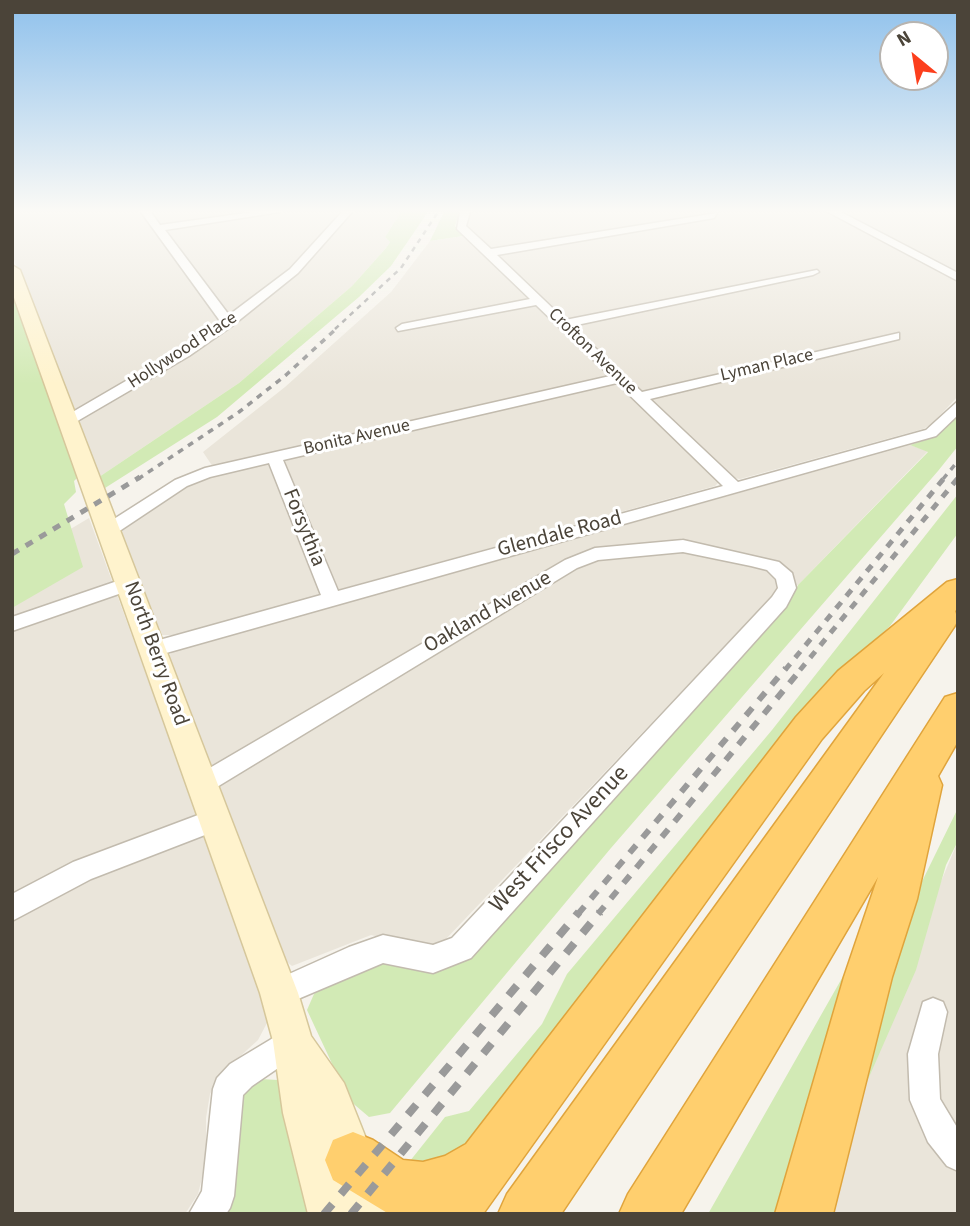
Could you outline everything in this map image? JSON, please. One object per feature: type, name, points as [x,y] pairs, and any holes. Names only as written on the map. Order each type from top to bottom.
[{"type":"highway","points":[[449,1214],[809,727],[851,681],[958,590]]},
{"type":"highway","points":[[527,1214],[958,596]]},
{"type":"highway","points":[[648,1214],[958,708]]},
{"type":"highway","points":[[804,1214],[868,976],[895,899],[929,754]]},
{"type":"highway","points":[[353,1160],[395,1188],[423,1190],[457,1181],[490,1158]]},
{"type":"main road","name":"North Berry Road","points":[[12,270],[204,783],[214,820],[279,993],[293,1041],[304,1113],[331,1214]]},
{"type":"main road","name":"North Berry Road","points":[[293,1041],[329,1098],[373,1214]]},
{"type":"street","points":[[188,269],[228,323]]},
{"type":"street","name":"Hollywood Place","points":[[69,420],[128,388],[228,323],[296,269]]},
{"type":"street","name":"Crofton Avenue","points":[[506,269],[734,487]]},
{"type":"street","points":[[941,269],[958,278]]},
{"type":"street","points":[[562,324],[813,272]]},
{"type":"street","points":[[402,328],[538,301]]},
{"type":"street","name":"Lyman Place","points":[[639,397],[895,336]]},
{"type":"street","name":"Bonita Avenue","points":[[108,530],[191,478],[619,378]]},
{"type":"street","name":"Glendale Road","points":[[152,649],[931,433],[943,424],[958,405]]},
{"type":"street","name":"Forsythia","points":[[274,457],[332,599]]},
{"type":"street","points":[[551,537],[571,564]]},
{"type":"street","name":"Oakland Avenue","points":[[204,783],[571,564],[595,554],[683,546],[773,566],[785,577],[787,587]]},
{"type":"street","points":[[12,625],[129,583]]},
{"type":"street","name":"West Frisco Avenue","points":[[279,993],[349,961],[383,950],[433,959],[461,948],[779,602],[787,587]]},
{"type":"street","points":[[12,908],[82,870],[214,820]]},
{"type":"street","points":[[933,1012],[923,1054],[925,1100],[939,1130],[958,1155]]},
{"type":"street","points":[[206,1214],[218,1196],[228,1089],[241,1075],[293,1041]]},
{"type":"shaded area","points":[[18,269],[367,269],[352,286],[239,383],[99,477]]},
{"type":"shaded area","points":[[408,269],[498,269],[719,482],[715,486],[174,635],[157,635],[120,535],[123,529],[189,484],[217,473],[203,452],[285,387],[391,292]]},
{"type":"shaded area","points":[[510,269],[958,269],[958,396],[932,424],[923,429],[740,479],[734,478]]},
{"type":"shaded area","points":[[910,445],[928,451],[798,585],[778,590],[445,940],[425,947],[371,935],[292,966],[281,957],[167,659],[172,652]]},
{"type":"shaded area","points":[[89,518],[266,1003],[267,1023],[258,1040],[223,1072],[210,1094],[206,1118],[206,1162],[198,1194],[185,1214],[12,1214],[12,564]]},
{"type":"shaded area","points":[[958,841],[958,1214],[820,1214],[851,1096]]},
{"type":"green space","points":[[367,269],[388,269],[359,297],[217,417],[105,488],[99,477],[239,383],[352,286]]},
{"type":"green space","points":[[12,293],[77,478],[74,481],[76,492],[64,504],[83,567],[12,608]]},
{"type":"green space","points":[[958,413],[958,446],[938,471],[611,848],[390,1113],[369,1117],[349,1100],[307,1010],[314,994],[340,976],[374,961],[434,971],[788,603],[798,585],[928,452],[910,445],[934,437]]},
{"type":"green space","points":[[958,494],[958,533],[890,626],[865,650],[459,1156],[406,1166],[445,1117],[469,1111],[542,1024],[567,974],[772,730]]},
{"type":"green space","points":[[958,808],[958,841],[946,865],[916,970],[859,1100],[909,908]]},
{"type":"green space","points":[[854,957],[790,1214],[708,1214]]},
{"type":"green space","points":[[260,1079],[278,1080],[286,1091],[315,1203],[306,1214],[223,1214],[241,1092]]},
{"type":"railway","points":[[335,329],[400,269]]},
{"type":"railway","points":[[138,479],[239,412],[286,375],[337,328]]},
{"type":"railway","points":[[943,479],[958,461]]},
{"type":"railway","points":[[12,554],[140,477]]},
{"type":"railway","points":[[785,670],[945,477]]},
{"type":"railway","points":[[800,670],[958,478]]},
{"type":"railway","points":[[578,914],[786,668]]},
{"type":"railway","points":[[598,914],[802,668]]},
{"type":"railway","points":[[324,1214],[579,912]]},
{"type":"railway","points":[[351,1214],[600,912]]}]
